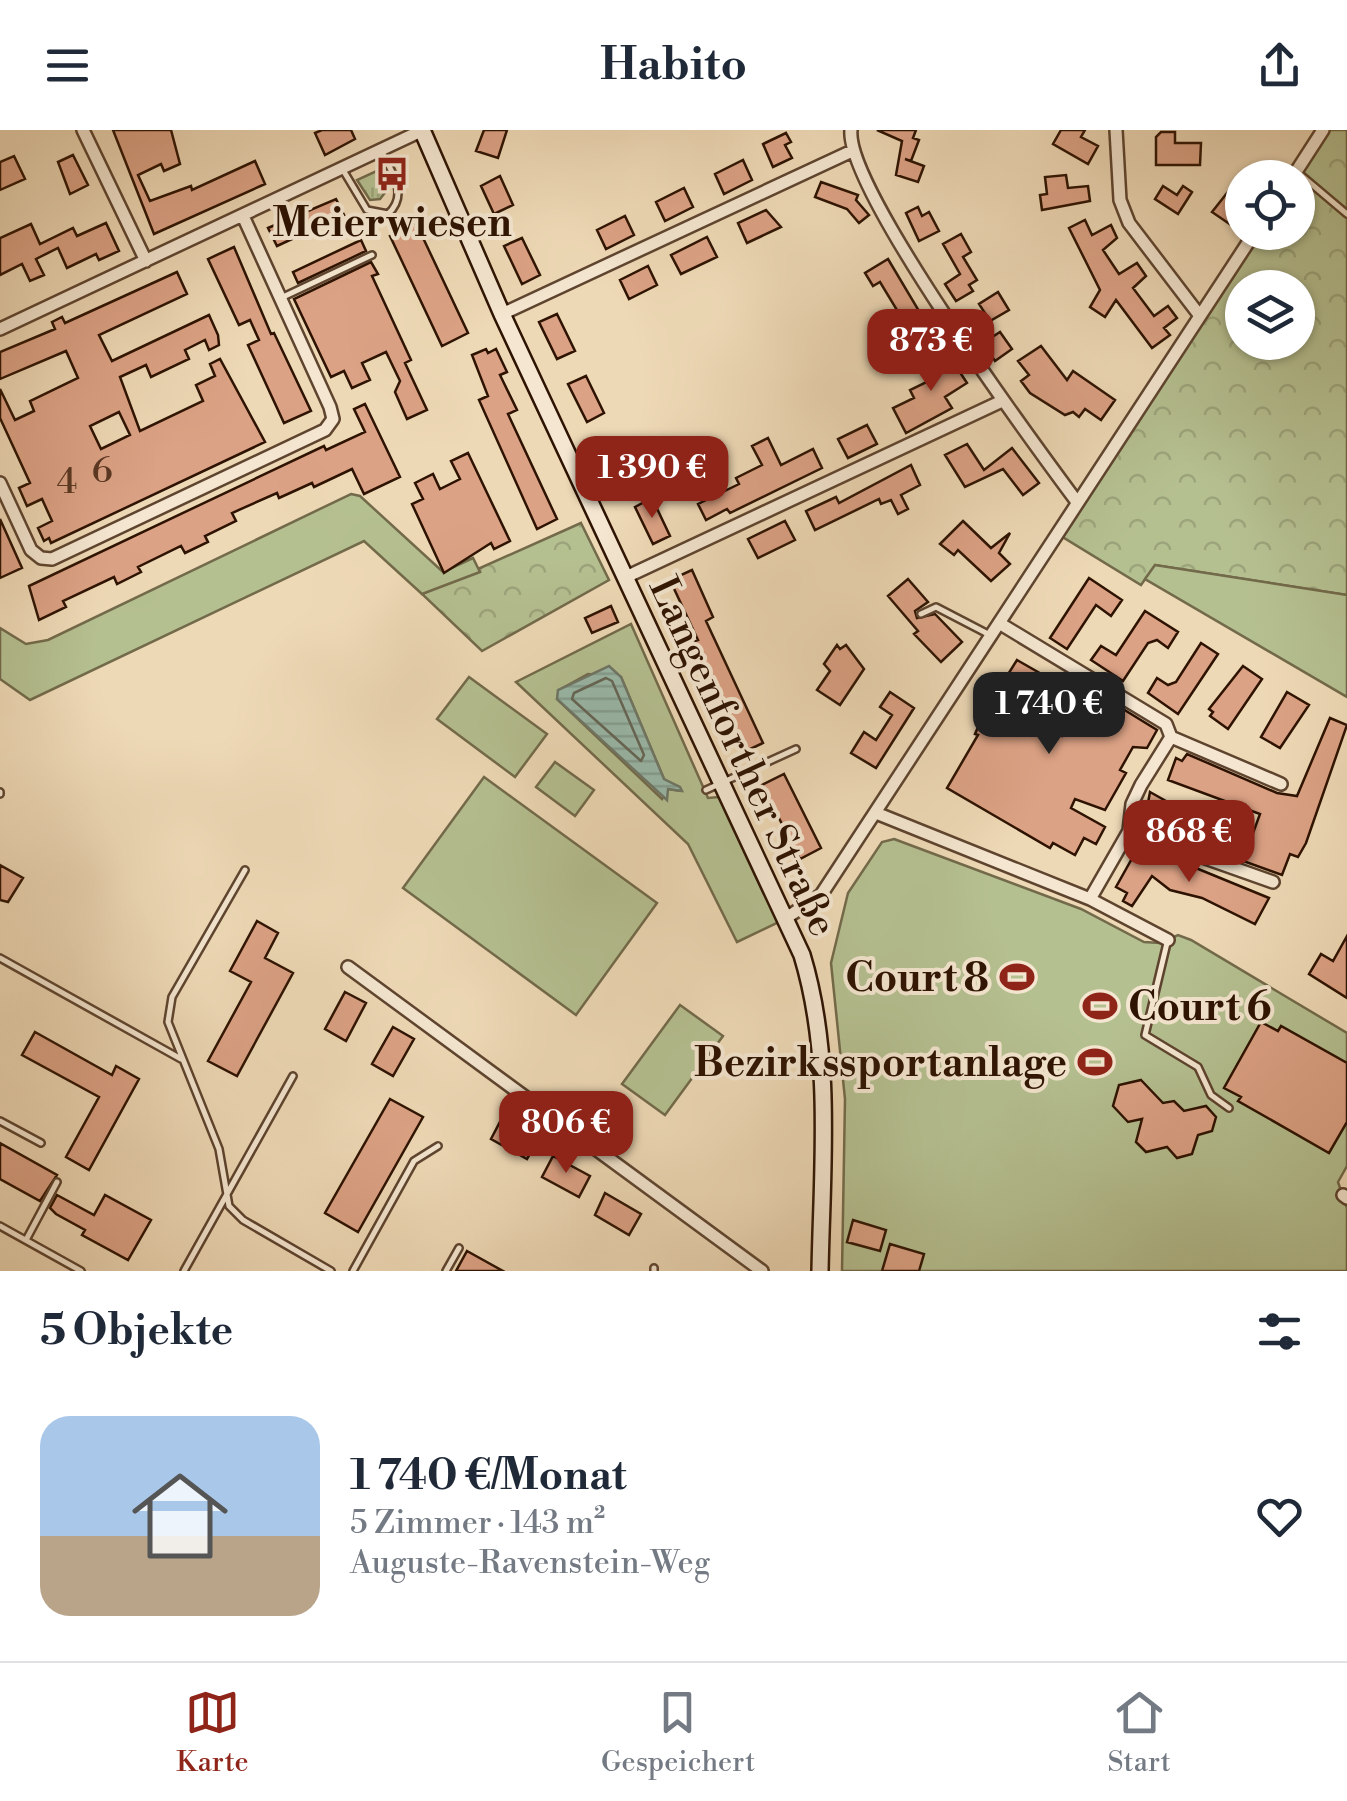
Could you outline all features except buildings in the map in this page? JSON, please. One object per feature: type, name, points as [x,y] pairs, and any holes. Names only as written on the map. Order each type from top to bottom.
[{"type":"main road","name":"Langenforther Straße","points":[[422,130],[502,314],[724,782],[810,979],[820,1049],[820,1271]]},
{"type":"street","points":[[84,130],[146,261]]},
{"type":"street","points":[[0,329],[422,130]]},
{"type":"street","points":[[851,130],[852,151],[909,256],[1002,401],[1077,502]]},
{"type":"street","points":[[1116,130],[1120,200],[1129,223],[1200,316]]},
{"type":"street","points":[[1304,160],[1324,130]]},
{"type":"street","points":[[502,314],[852,151]]},
{"type":"street","points":[[0,482],[32,550],[41,558],[52,559],[326,430],[333,419],[330,408],[243,216]]},
{"type":"street","points":[[786,918],[820,896],[1244,250]]},
{"type":"street","points":[[626,577],[1002,401]]},
{"type":"street","points":[[999,623],[1166,724],[1171,737],[1282,784]]},
{"type":"street","points":[[1090,898],[1129,830],[1132,804],[1171,737]]},
{"type":"street","points":[[876,813],[1090,898],[1168,940]]},
{"type":"street","points":[[1129,830],[1273,882]]},
{"type":"street","points":[[348,967],[762,1271]]},
{"type":"lane","points":[[344,170],[367,210],[388,214],[396,207],[399,190],[382,152]]},
{"type":"lane","points":[[1315,190],[1347,214]]},
{"type":"lane","points":[[280,298],[372,255]]},
{"type":"lane","points":[[921,614],[936,607],[990,636]]},
{"type":"lane","points":[[706,790],[796,749]]},
{"type":"lane","points":[[245,870],[167,1009],[219,1149],[229,1206],[244,1220],[331,1271]]},
{"type":"lane","points":[[1168,940],[1145,1035],[1198,1066],[1211,1095],[1229,1108]]},
{"type":"lane","points":[[0,958],[184,1060]]},
{"type":"lane","points":[[184,1271],[293,1076]]},
{"type":"lane","points":[[0,1121],[42,1144]]},
{"type":"lane","points":[[353,1271],[414,1161],[438,1146]]},
{"type":"lane","points":[[26,1240],[57,1182]]},
{"type":"lane","points":[[0,1226],[81,1271]]},
{"type":"lane","points":[[446,1271],[459,1248]]},
{"type":"green space","points":[[1329,130],[1347,130],[1347,595],[1155,565],[1141,585],[1061,536],[1225,288],[1225,360],[1315,360],[1315,270],[1237,270],[1250,250],[1315,250],[1315,160],[1310,160]]},
{"type":"green space","points":[[383,168],[387,190],[380,199],[370,200],[357,180]]},
{"type":"green space","points":[[351,494],[360,496],[443,572],[473,558],[480,572],[422,594],[364,541],[30,700],[0,679],[0,628],[26,644],[48,640]]},
{"type":"green space","points":[[581,523],[609,580],[482,651],[422,594]]},
{"type":"green space","points":[[1155,565],[1347,595],[1347,697],[1145,579]]},
{"type":"green space","points":[[631,624],[708,798],[719,797],[779,922],[737,942],[688,844],[516,682]],"holes":[[[588,674],[621,677],[664,779],[681,791],[668,789],[662,799],[557,699],[559,690]]]},
{"type":"green space","points":[[469,677],[547,734],[515,777],[437,719]]},
{"type":"green space","points":[[555,762],[594,790],[575,816],[536,787]]},
{"type":"green space","points":[[484,777],[657,903],[576,1015],[403,888]]},
{"type":"green space","name":"Bezirkssportanlage","points":[[894,839],[1081,909],[1144,942],[1160,943],[1178,935],[1191,940],[1347,1033],[1347,1166],[1338,1182],[1347,1208],[1347,1271],[842,1271],[845,1099],[831,963],[848,893],[882,842]]},
{"type":"green space","points":[[680,1005],[723,1036],[665,1115],[622,1084]]},
{"type":"water","points":[[609,666],[621,677],[664,779],[682,791],[668,789],[667,800],[557,699],[558,690]]},
{"type":"place","name":"Meierwiesen","points":[[392,174]]},
{"type":"place","name":"Court 8","points":[[1017,977]]},
{"type":"place","name":"Court 6","points":[[1100,1006]]},
{"type":"place","name":"Bezirkssportanlage","points":[[1095,1062]]}]
